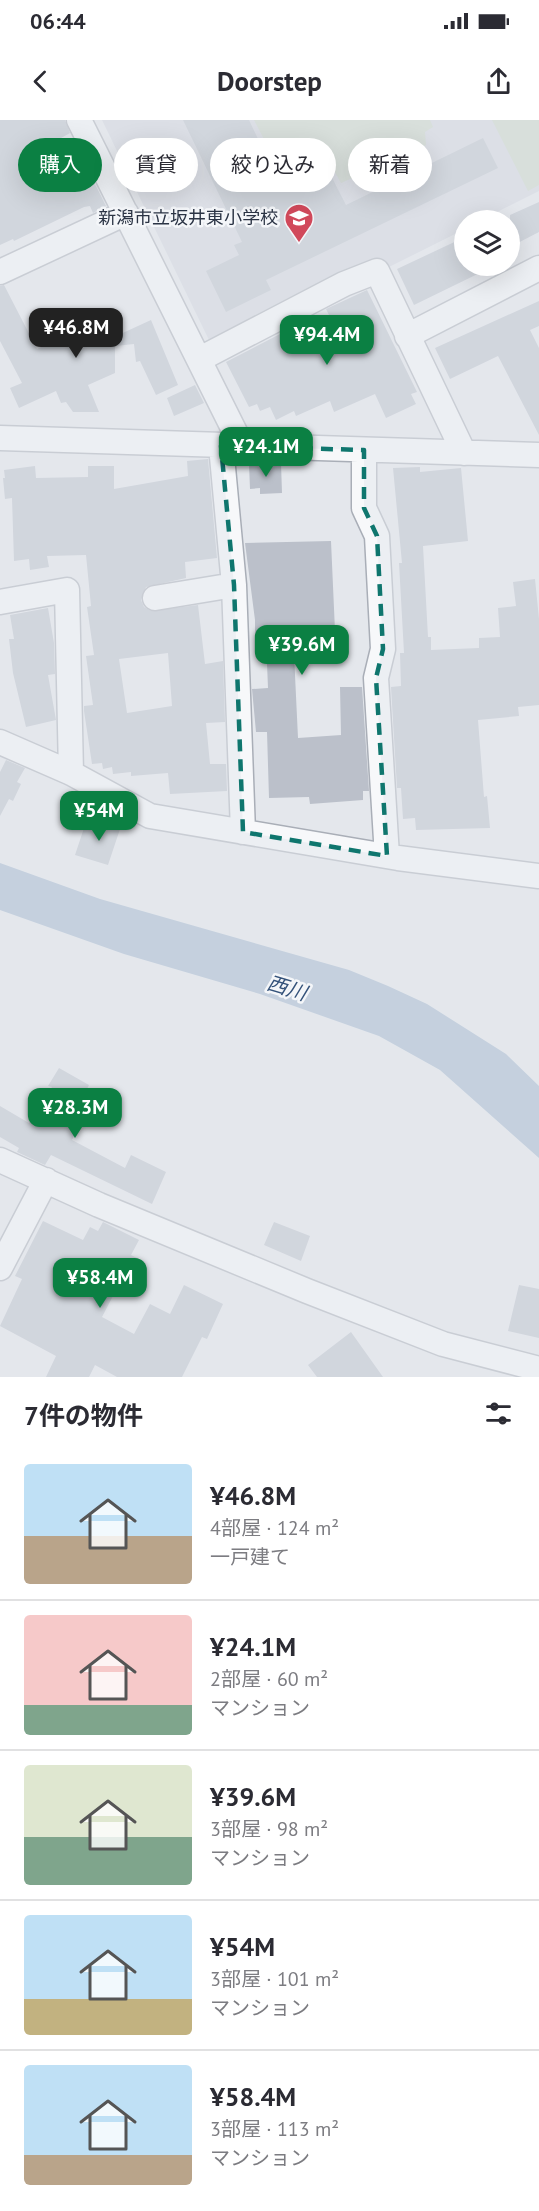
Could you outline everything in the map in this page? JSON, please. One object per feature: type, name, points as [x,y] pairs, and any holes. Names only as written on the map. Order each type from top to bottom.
[{"type":"street","points":[[79,120],[200,359],[231,446],[243,832]]},
{"type":"street","points":[[0,272],[126,213]]},
{"type":"street","points":[[406,336],[539,268]]},
{"type":"street","points":[[200,359],[344,284],[377,271],[406,336],[464,453]]},
{"type":"street","points":[[0,438],[539,455]]},
{"type":"street","points":[[364,450],[364,508],[376,536],[378,558],[383,649],[376,678],[387,856]]},
{"type":"street","points":[[155,598],[234,585]]},
{"type":"street","points":[[0,602],[67,590],[71,773]]},
{"type":"street","points":[[0,742],[71,773],[150,816],[387,856],[539,876]]},
{"type":"street","points":[[0,1160],[307,1291],[422,1336],[539,1369]]},
{"type":"street","points":[[0,1268],[46,1180]]},
{"type":"highlighted area","points":[[221,446],[364,450],[364,508],[377,536],[383,649],[376,678],[387,856],[243,832],[234,585]]},
{"type":"shaded area","name":"新潟市立坂井東小学校","points":[[102,120],[539,120],[539,191],[501,210],[454,210],[454,234],[385,269],[380,258],[209,340],[137,192],[198,192],[198,138],[114,138],[114,145]]},
{"type":"green space","points":[[254,120],[430,120],[433,127],[425,132],[425,138],[348,138],[348,180],[341,183],[336,174],[336,138],[263,138]]},
{"type":"green space","points":[[492,120],[539,120],[539,185],[528,191]]},
{"type":"water","name":"西川","points":[[0,863],[100,899],[349,970],[427,1004],[506,1054],[539,1086],[539,1158],[440,1070],[379,1036],[260,994],[124,954],[0,910]]},
{"type":"building","points":[[0,120],[65,120],[70,133],[61,138],[18,138],[18,192],[99,192],[106,206],[93,213],[90,206],[84,207],[14,241],[13,239],[0,245]]},
{"type":"building","points":[[183,120],[249,120],[258,138],[210,138],[210,176],[198,151],[198,138],[192,138]]},
{"type":"building","points":[[483,138],[498,168],[266,280],[271,290],[226,312],[206,271],[239,255],[234,245],[242,242],[218,192],[336,192],[336,185],[346,205],[373,192],[432,192],[432,163]]},
{"type":"building","points":[[539,202],[539,232],[520,242],[520,211]]},
{"type":"building","points":[[454,242],[454,276],[473,276],[414,305],[397,269]]},
{"type":"building","points":[[4,285],[37,349],[103,316],[114,337],[151,320],[178,385],[156,395],[140,361],[136,362],[134,344],[115,346],[115,373],[88,385],[99,412],[73,412],[66,402],[61,403],[56,391],[19,408],[10,388],[22,383],[0,341],[0,286]]},
{"type":"building","points":[[367,290],[417,392],[411,394],[416,404],[386,418],[375,394],[334,412],[330,401],[296,416],[294,411],[276,420],[270,407],[260,411],[257,404],[249,407],[226,362],[280,334],[284,341],[332,321],[326,309]]},
{"type":"building","points":[[539,301],[539,326],[530,330],[539,348],[539,435],[498,356],[450,379],[435,348]]},
{"type":"building","points":[[195,385],[204,403],[174,416],[167,398]]},
{"type":"building","points":[[208,459],[217,558],[185,562],[186,578],[146,587],[141,600],[144,607],[151,611],[198,605],[205,664],[223,661],[225,722],[206,723],[210,764],[226,764],[227,791],[170,794],[168,773],[131,776],[131,772],[113,774],[112,767],[103,769],[102,763],[92,764],[84,711],[84,706],[93,705],[86,656],[94,655],[87,607],[91,606],[86,555],[47,556],[49,567],[30,570],[29,559],[14,561],[12,498],[5,499],[3,478],[5,478],[4,470],[35,466],[36,478],[88,477],[88,466],[114,466],[114,489],[188,476],[187,461]],"holes":[[[168,653],[172,706],[127,713],[119,659]]]},
{"type":"building","points":[[281,463],[282,493],[260,494],[260,488],[250,489],[249,464]]},
{"type":"building","points":[[420,467],[420,472],[461,468],[468,541],[423,546],[428,637],[431,637],[431,650],[479,648],[479,638],[500,637],[498,608],[516,606],[513,582],[535,579],[539,619],[539,705],[518,707],[519,716],[478,720],[484,797],[487,796],[490,828],[416,830],[415,818],[403,819],[401,788],[397,788],[391,687],[401,686],[400,653],[404,653],[399,563],[402,563],[393,468]]},
{"type":"building","points":[[331,541],[335,631],[293,633],[298,738],[341,735],[340,687],[362,687],[369,791],[363,791],[363,800],[310,804],[309,797],[269,798],[267,732],[256,732],[252,689],[268,688],[266,639],[255,640],[255,620],[245,543]]},
{"type":"building","points":[[48,608],[54,643],[55,674],[48,675],[56,720],[26,727],[13,673],[9,639],[14,639],[10,615]]},
{"type":"building","points":[[6,760],[25,768],[17,782],[21,784],[13,801],[9,799],[0,816],[0,772]]},
{"type":"building","points":[[102,816],[122,823],[108,865],[75,855],[84,828],[98,832]]},
{"type":"building","points":[[59,1068],[89,1085],[85,1093],[94,1098],[72,1140],[125,1168],[131,1155],[166,1172],[152,1204],[51,1155],[45,1165],[17,1152],[19,1148],[0,1137],[0,1106],[29,1123],[52,1087],[48,1086]]},
{"type":"building","points":[[43,1221],[83,1240],[90,1227],[98,1231],[103,1222],[139,1240],[131,1255],[139,1259],[132,1276],[125,1273],[102,1317],[134,1334],[150,1304],[170,1314],[184,1285],[223,1304],[207,1339],[202,1337],[182,1377],[117,1377],[95,1365],[89,1377],[46,1377],[56,1356],[0,1326],[22,1279],[15,1276]]},
{"type":"building","points":[[274,1222],[310,1236],[301,1261],[264,1245]]},
{"type":"building","points":[[519,1285],[539,1289],[539,1338],[508,1331]]},
{"type":"building","points":[[351,1332],[383,1377],[317,1377],[308,1365]]},
{"type":"place","name":"新潟市立坂井東小学校","points":[[299,244]]}]
